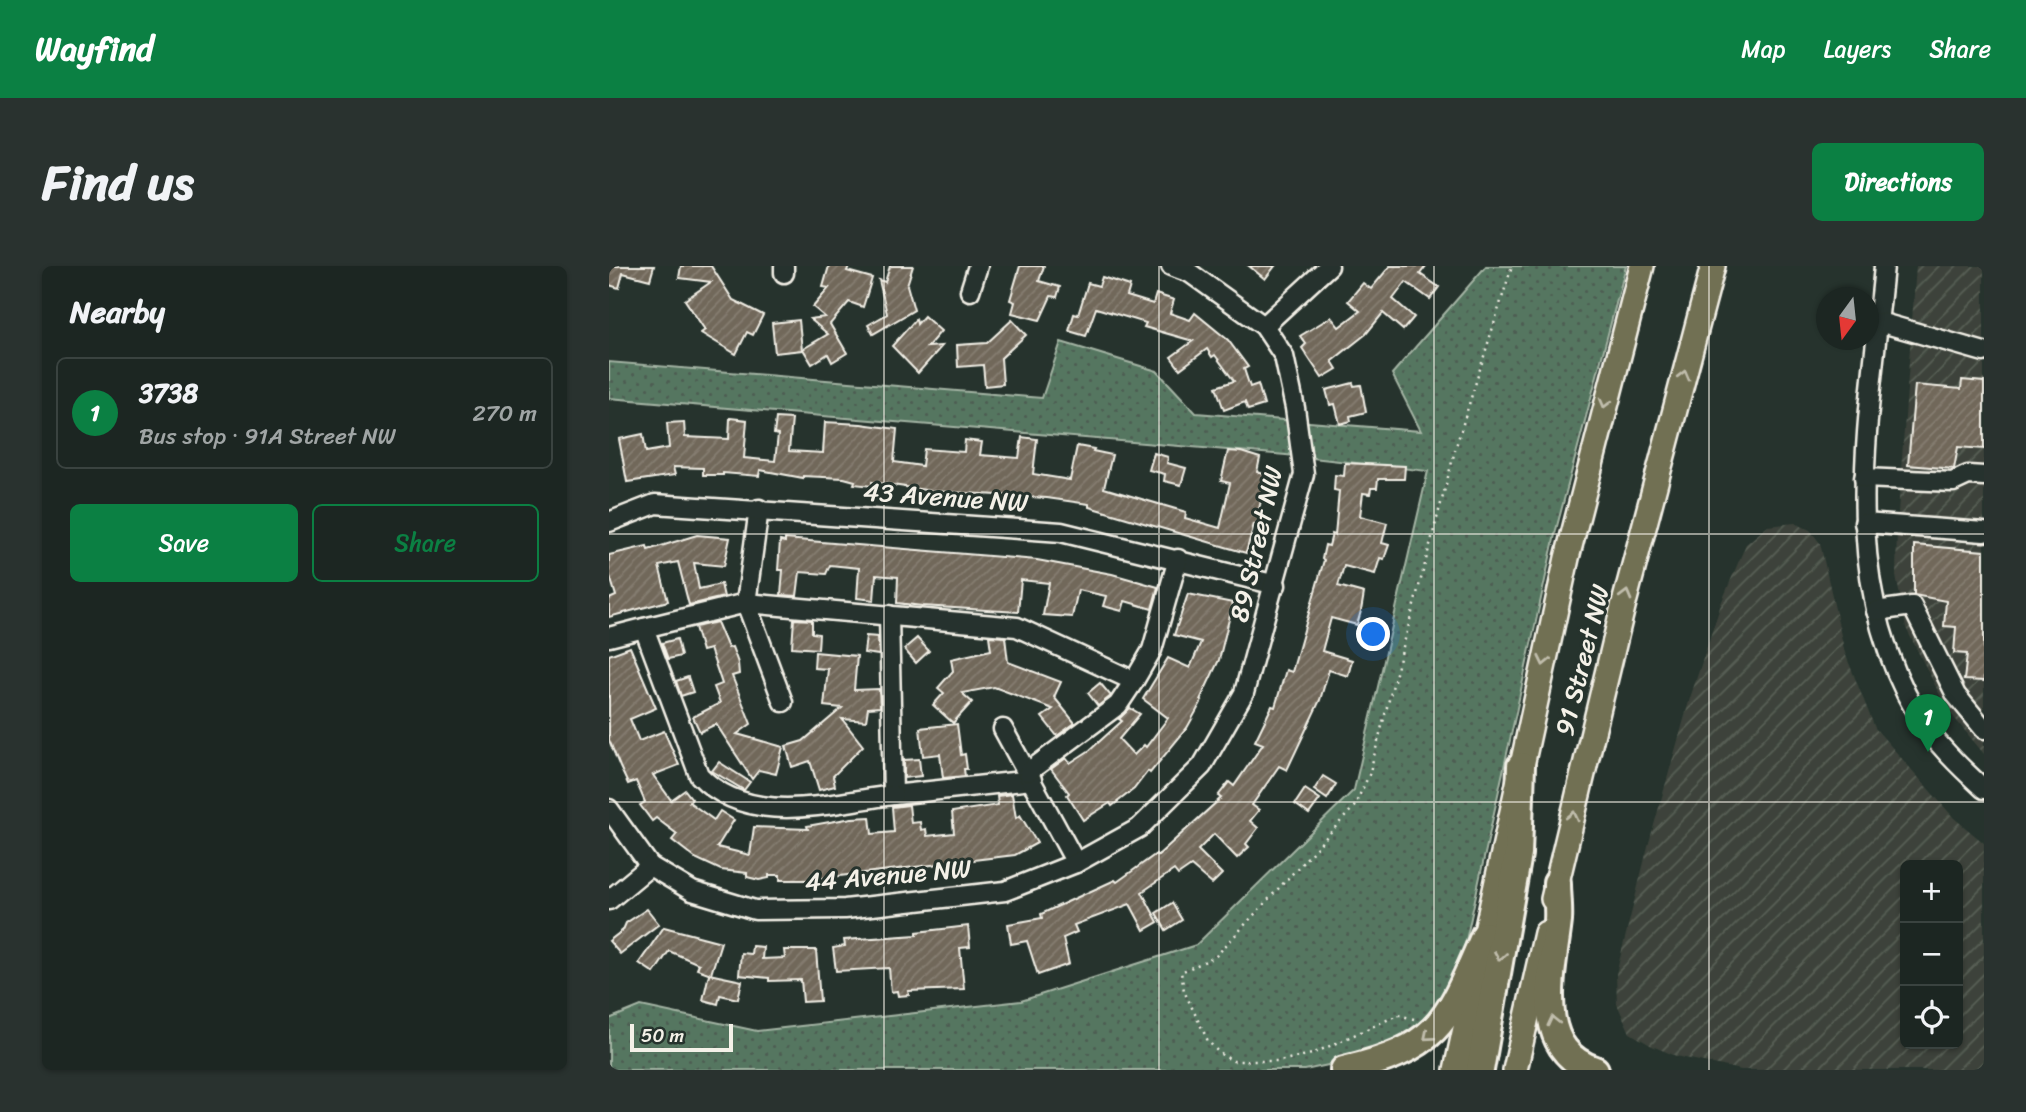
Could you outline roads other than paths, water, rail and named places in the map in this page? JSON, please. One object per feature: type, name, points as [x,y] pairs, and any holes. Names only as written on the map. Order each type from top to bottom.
[{"type":"highway","points":[[1480,1070],[1518,854],[1521,766]]},
{"type":"highway","points":[[1557,883],[1559,919],[1550,979],[1552,1021],[1568,1052],[1582,1065],[1595,1070]]},
{"type":"highway","points":[[1344,1070],[1393,1057],[1430,1036],[1456,1001],[1485,935]]},
{"type":"main road","name":"91 Street NW","points":[[1456,1070],[1594,444],[1642,266]]},
{"type":"main road","name":"91 Street NW","points":[[1515,1070],[1623,607],[1713,266]]},
{"type":"street","points":[[970,291],[978,266]]},
{"type":"street","points":[[1171,266],[1190,273],[1264,326],[1329,266]]},
{"type":"street","points":[[1884,266],[1879,322],[1984,352]]},
{"type":"street","name":"89 Street NW","points":[[1169,801],[1202,766],[1244,693],[1276,585],[1304,474],[1296,408],[1284,356],[1264,326]]},
{"type":"street","points":[[1876,350],[1864,478],[1868,579],[1885,645],[1917,715],[1956,763],[1984,789]]},
{"type":"street","points":[[1864,478],[1952,482],[1968,475],[1984,476]]},
{"type":"street","name":"43 Avenue NW","points":[[609,522],[655,504],[759,509],[1061,532],[1276,585]]},
{"type":"street","points":[[759,509],[746,603],[783,702]]},
{"type":"street","points":[[1864,523],[1984,532]]},
{"type":"street","points":[[644,628],[699,775],[715,791],[777,810],[1030,776],[1118,705],[1151,650],[1178,559]]},
{"type":"street","points":[[609,637],[746,603],[1017,627],[1134,681]]},
{"type":"street","points":[[1876,611],[1912,606],[1956,695],[1984,729]]},
{"type":"street","points":[[889,615],[893,795]]},
{"type":"street","points":[[1003,729],[1076,863]]},
{"type":"street","name":"44 Avenue NW","points":[[650,866],[692,891],[755,910],[845,909],[1005,891],[1076,863],[1139,828],[1169,801]]},
{"type":"street","points":[[609,809],[650,866],[609,900]]},
{"type":"place","name":"3738","points":[[1928,752]]}]
